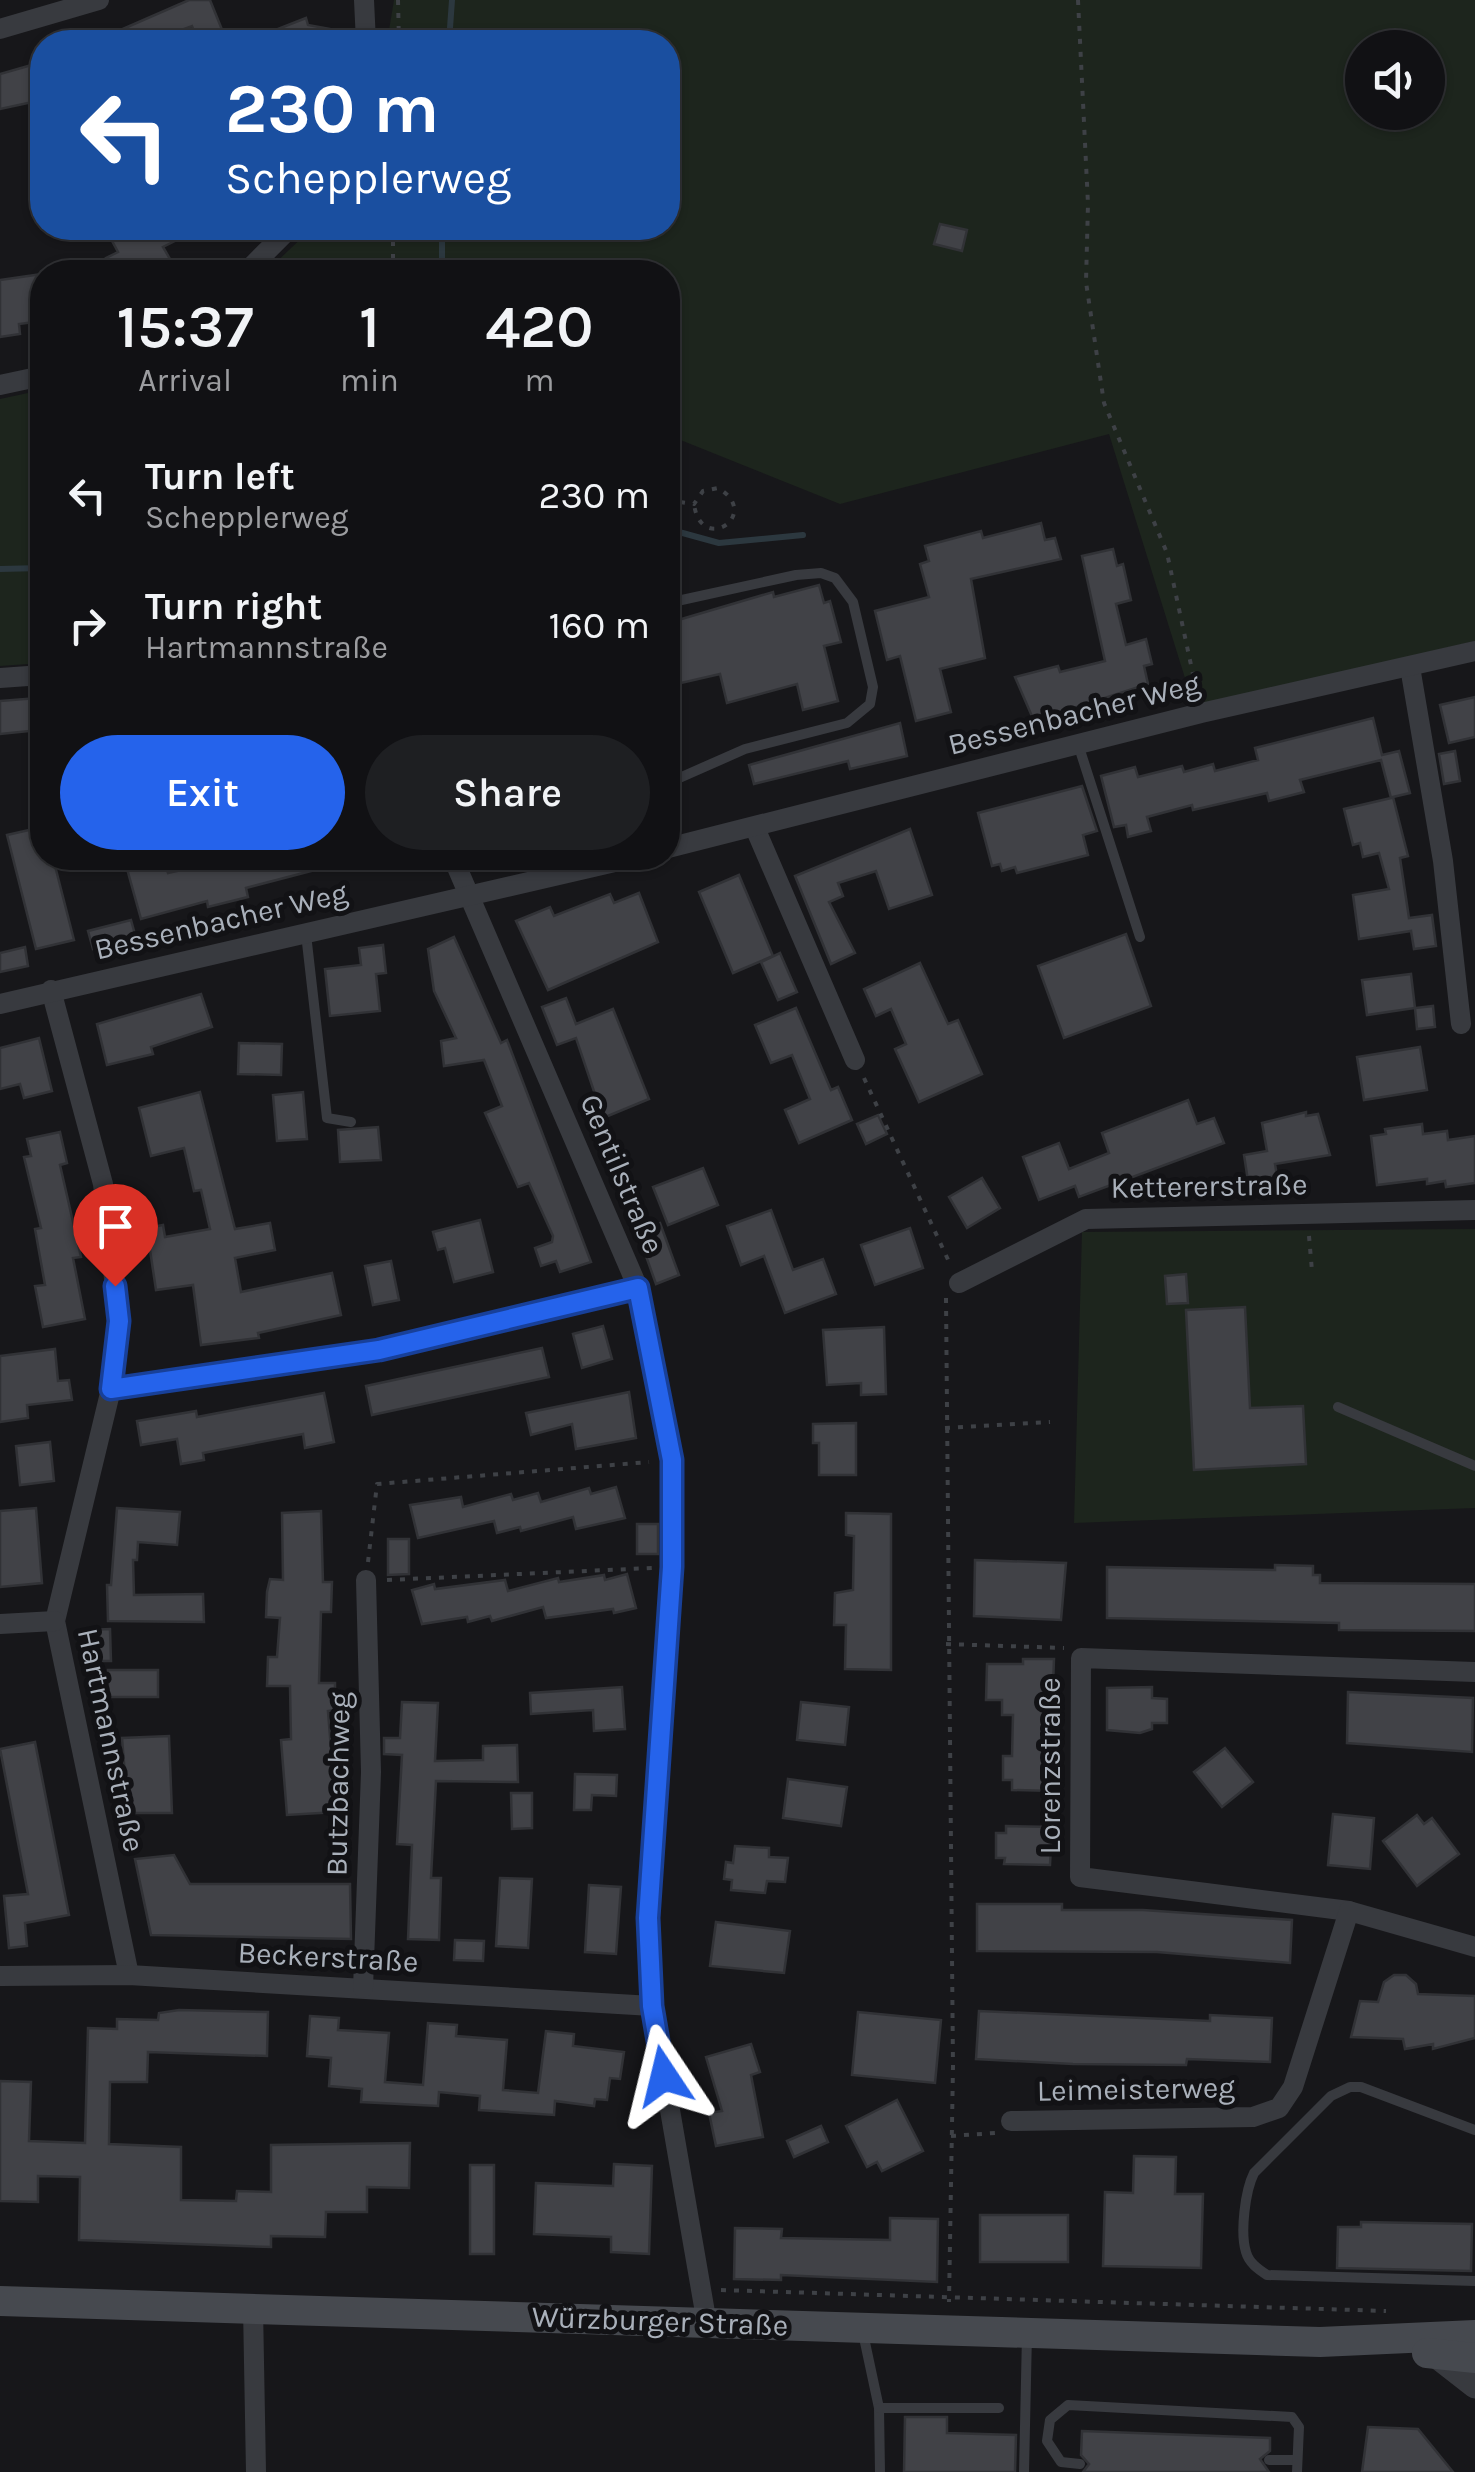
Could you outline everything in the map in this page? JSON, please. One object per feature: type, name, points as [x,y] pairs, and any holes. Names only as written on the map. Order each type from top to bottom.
[{"type":"main road","name":"Würzburger Straße","points":[[0,2301],[1320,2342],[1475,2336]]},
{"type":"main road","name":"Würzburger Straße","points":[[1320,2342],[1475,2358]]},
{"type":"street","points":[[364,0],[365,30]]},
{"type":"street","points":[[0,28],[96,1]]},
{"type":"street","points":[[258,260],[278,240]]},
{"type":"street","points":[[0,385],[30,379]]},
{"type":"street","name":"Bessenbacher Weg","points":[[680,845],[1201,712],[1475,651]]},
{"type":"street","points":[[1410,667],[1443,860],[1461,1024]]},
{"type":"street","points":[[0,678],[30,676]]},
{"type":"street","points":[[755,828],[855,1060]]},
{"type":"street","name":"Gentilstraße","points":[[457,870],[638,1288],[672,1460],[672,1567],[648,1918],[652,2006],[707,2324]]},
{"type":"street","name":"Bessenbacher Weg","points":[[0,1004],[581,870]]},
{"type":"street","name":"Hartmannstraße","points":[[51,990],[103,1184],[119,1321],[111,1389],[55,1621],[128,1975]]},
{"type":"street","name":"Kettererstraße","points":[[959,1283],[1086,1219],[1475,1210]]},
{"type":"street","points":[[111,1389],[379,1350],[638,1288]]},
{"type":"street","name":"Butzbachweg","points":[[363,1988],[372,1772],[366,1580]]},
{"type":"street","points":[[0,1624],[55,1621]]},
{"type":"street","name":"Lorenzstraße","points":[[1349,1911],[1080,1877],[1082,1658],[1475,1672]]},
{"type":"street","points":[[1349,1911],[1475,1947]]},
{"type":"street","name":"Leimeisterweg","points":[[1011,2121],[1253,2117],[1279,2108],[1293,2087],[1349,1911]]},
{"type":"street","name":"Beckerstraße","points":[[0,1976],[128,1975],[652,2006]]},
{"type":"street","points":[[253,2307],[256,2472]]},
{"type":"street","points":[[1434,2354],[1475,2386]]},
{"type":"lane","points":[[680,600],[796,575],[821,572],[835,578],[853,602],[873,687],[870,704],[847,723],[744,749],[680,778]]},
{"type":"lane","points":[[1078,744],[1140,937]]},
{"type":"lane","points":[[306,932],[327,1118],[350,1122]]},
{"type":"lane","points":[[1338,1408],[1475,1466]]},
{"type":"lane","points":[[1470,2129],[1361,2087],[1339,2090],[1254,2173],[1248,2185],[1245,2251],[1267,2275],[1475,2282]]},
{"type":"lane","points":[[862,2327],[879,2408],[880,2472]]},
{"type":"lane","points":[[1024,2472],[1027,2333]]},
{"type":"lane","points":[[1080,2464],[1061,2462],[1047,2441],[1050,2420],[1068,2406],[1277,2413],[1292,2417],[1299,2427],[1297,2466],[1269,2460]]},
{"type":"lane","points":[[879,2408],[999,2408]]},
{"type":"path","points":[[398,0],[398,30]]},
{"type":"path","points":[[1078,0],[1086,282],[1104,402],[1167,553],[1201,712]]},
{"type":"path","points":[[718,488],[731,495],[736,508],[731,522],[719,529],[706,528],[696,518],[694,504],[702,491],[718,488]]},
{"type":"path","points":[[680,502],[694,504]]},
{"type":"path","points":[[855,1060],[959,1283],[944,1301],[949,2286]]},
{"type":"path","points":[[1310,1244],[1312,1271]]},
{"type":"path","points":[[945,1428],[1050,1422]]},
{"type":"path","points":[[366,1580],[378,1484],[672,1460]]},
{"type":"path","points":[[394,1580],[672,1567]]},
{"type":"path","points":[[946,1644],[1063,1647],[1082,1658]]},
{"type":"path","points":[[951,2136],[991,2135],[1011,2121]]},
{"type":"path","points":[[701,2289],[1386,2311]]},
{"type":"shaded area","points":[[394,0],[1475,0],[1475,641],[1194,707],[1109,434],[840,504],[680,440],[680,260],[279,260],[299,240],[680,240],[680,30],[389,30]]},
{"type":"shaded area","points":[[30,393],[30,664],[0,666],[0,399]]},
{"type":"shaded area","points":[[1475,1229],[1475,1508],[1074,1523],[1082,1232]]},
{"type":"building","points":[[189,0],[210,0],[222,30],[194,30],[192,26],[181,30],[120,30]]},
{"type":"building","points":[[306,18],[308,25],[336,30],[276,30]]},
{"type":"building","points":[[30,65],[30,103],[0,109],[0,74]]},
{"type":"building","points":[[940,224],[967,230],[962,251],[934,244]]},
{"type":"building","points":[[112,240],[177,240],[163,247],[168,260],[107,260],[118,252]]},
{"type":"building","points":[[30,276],[30,323],[19,324],[20,334],[0,337],[0,280]]},
{"type":"building","points":[[1041,523],[1045,540],[1055,538],[1061,559],[971,579],[985,658],[940,669],[951,712],[916,721],[900,656],[887,660],[875,611],[929,597],[920,564],[929,561],[925,546],[981,531],[983,538]]},
{"type":"building","points":[[1113,549],[1117,566],[1123,564],[1131,600],[1116,604],[1126,645],[1146,639],[1152,664],[1144,666],[1148,684],[1034,721],[1015,677],[1058,666],[1060,672],[1105,661],[1082,556]]},
{"type":"building","points":[[819,585],[824,603],[830,601],[841,642],[824,646],[838,701],[803,710],[797,684],[727,703],[720,674],[680,683],[680,619],[773,592],[774,597]]},
{"type":"building","points":[[1475,697],[1475,737],[1449,743],[1440,705]]},
{"type":"building","points":[[30,699],[30,731],[0,734],[0,701]]},
{"type":"building","points":[[1373,718],[1382,755],[1399,751],[1410,793],[1393,797],[1408,856],[1400,858],[1409,918],[1432,915],[1436,946],[1414,949],[1411,931],[1359,939],[1353,895],[1389,889],[1379,853],[1363,857],[1360,843],[1353,845],[1344,809],[1391,798],[1381,760],[1300,780],[1304,792],[1269,801],[1267,793],[1147,817],[1151,831],[1128,837],[1126,825],[1114,827],[1101,776],[1135,767],[1138,777],[1182,766],[1184,772],[1213,764],[1215,771],[1258,760],[1255,748]]},
{"type":"building","points":[[900,723],[907,756],[850,769],[848,761],[754,784],[749,765]]},
{"type":"building","points":[[1455,751],[1460,781],[1444,784],[1439,754]]},
{"type":"building","points":[[1082,786],[1097,831],[1083,835],[1088,855],[1017,873],[1015,867],[1002,871],[1000,864],[992,866],[978,813]]},
{"type":"building","points":[[910,829],[932,895],[889,909],[876,871],[838,883],[843,896],[829,902],[855,953],[831,964],[795,876]]},
{"type":"building","points":[[30,830],[30,870],[56,870],[74,940],[36,949],[7,835]]},
{"type":"building","points":[[127,870],[315,870],[246,888],[248,897],[208,907],[207,901],[141,919]]},
{"type":"building","points":[[739,875],[773,956],[733,973],[699,892]]},
{"type":"building","points":[[639,893],[658,942],[548,990],[516,921],[550,907],[554,916],[610,894],[614,903]]},
{"type":"building","points":[[131,920],[136,938],[93,949],[88,931]]},
{"type":"building","points":[[1126,934],[1151,1006],[1064,1038],[1038,966]]},
{"type":"building","points":[[454,937],[501,1043],[507,1040],[591,1262],[560,1272],[556,1261],[541,1266],[535,1248],[552,1242],[553,1236],[529,1183],[518,1187],[485,1113],[502,1106],[484,1060],[444,1066],[441,1041],[456,1038],[434,991],[428,949]]},
{"type":"building","points":[[383,945],[386,973],[376,974],[380,1011],[330,1016],[325,969],[361,965],[359,948]]},
{"type":"building","points":[[25,947],[28,966],[0,972],[0,953]]},
{"type":"building","points":[[780,953],[797,992],[778,1000],[761,962]]},
{"type":"building","points":[[920,963],[948,1024],[958,1020],[982,1074],[919,1102],[895,1049],[906,1044],[891,1009],[876,1016],[864,989]]},
{"type":"building","points":[[1411,974],[1415,1008],[1367,1015],[1362,980]]},
{"type":"building","points":[[201,994],[212,1027],[151,1047],[153,1054],[107,1065],[97,1024]]},
{"type":"building","points":[[566,998],[576,1024],[613,1009],[649,1099],[603,1118],[576,1038],[557,1045],[542,1007]]},
{"type":"building","points":[[1433,1006],[1435,1027],[1417,1029],[1415,1008]]},
{"type":"building","points":[[796,1008],[831,1090],[838,1087],[852,1120],[799,1143],[785,1110],[810,1099],[792,1055],[771,1063],[755,1025]]},
{"type":"building","points":[[39,1038],[52,1091],[24,1098],[20,1084],[0,1089],[0,1048]]},
{"type":"building","points":[[239,1043],[282,1044],[281,1075],[238,1074]]},
{"type":"building","points":[[1420,1047],[1427,1090],[1364,1100],[1357,1057]]},
{"type":"building","points":[[200,1092],[235,1229],[270,1223],[275,1250],[235,1258],[241,1292],[332,1273],[341,1315],[258,1333],[259,1338],[201,1345],[193,1285],[156,1290],[150,1250],[139,1252],[135,1230],[163,1225],[165,1237],[210,1229],[201,1190],[194,1191],[184,1148],[151,1156],[139,1108]]},
{"type":"building","points":[[303,1092],[307,1139],[277,1141],[273,1095]]},
{"type":"building","points":[[1188,1100],[1197,1124],[1214,1118],[1224,1143],[1079,1197],[1075,1186],[1039,1200],[1023,1157],[1059,1143],[1069,1169],[1109,1153],[1102,1133]]},
{"type":"building","points":[[1306,1112],[1306,1116],[1318,1114],[1330,1155],[1275,1164],[1277,1176],[1248,1181],[1244,1155],[1267,1151],[1262,1123]]},
{"type":"building","points":[[878,1115],[887,1134],[866,1144],[857,1124]]},
{"type":"building","points":[[1422,1124],[1423,1134],[1447,1131],[1448,1140],[1475,1136],[1475,1183],[1446,1187],[1445,1181],[1427,1184],[1427,1179],[1377,1185],[1371,1136],[1386,1134],[1385,1129]]},
{"type":"building","points":[[378,1127],[381,1160],[340,1162],[338,1130]]},
{"type":"building","points":[[60,1132],[67,1163],[60,1165],[81,1257],[73,1258],[85,1319],[43,1327],[35,1286],[45,1285],[35,1229],[41,1228],[24,1157],[31,1156],[27,1139]]},
{"type":"building","points":[[703,1168],[718,1205],[668,1225],[653,1187]]},
{"type":"building","points":[[982,1178],[1000,1208],[967,1228],[949,1197]]},
{"type":"building","points":[[771,1210],[793,1270],[823,1259],[836,1294],[785,1313],[764,1256],[741,1265],[727,1226]]},
{"type":"building","points":[[480,1220],[493,1272],[454,1282],[445,1248],[438,1250],[433,1232]]},
{"type":"building","points":[[660,1223],[679,1275],[656,1284],[637,1231]]},
{"type":"building","points":[[910,1228],[923,1268],[875,1285],[861,1245]]},
{"type":"building","points":[[391,1261],[399,1300],[373,1305],[365,1266]]},
{"type":"building","points":[[1186,1274],[1188,1303],[1167,1304],[1165,1276]]},
{"type":"building","points":[[1245,1307],[1250,1408],[1303,1406],[1306,1464],[1194,1470],[1186,1310]]},
{"type":"building","points":[[603,1326],[612,1359],[582,1368],[573,1334]]},
{"type":"building","points":[[884,1327],[886,1394],[861,1395],[861,1383],[827,1385],[823,1330]]},
{"type":"building","points":[[542,1348],[549,1377],[372,1415],[366,1386]]},
{"type":"building","points":[[55,1349],[58,1381],[69,1380],[72,1400],[27,1405],[28,1418],[0,1422],[0,1356]]},
{"type":"building","points":[[629,1392],[636,1438],[576,1449],[572,1424],[531,1435],[526,1413]]},
{"type":"building","points":[[324,1393],[334,1442],[305,1448],[303,1434],[203,1453],[204,1460],[181,1464],[177,1439],[141,1445],[137,1421],[196,1411],[197,1417]]},
{"type":"building","points":[[856,1423],[856,1475],[819,1475],[819,1443],[813,1443],[813,1424]]},
{"type":"building","points":[[50,1442],[54,1481],[20,1485],[16,1446]]},
{"type":"building","points":[[616,1487],[625,1518],[576,1529],[573,1517],[497,1533],[494,1521],[418,1538],[410,1505],[461,1497],[463,1507],[511,1494],[513,1500],[538,1493],[541,1502],[589,1488],[591,1494]]},
{"type":"building","points":[[36,1508],[42,1583],[0,1587],[0,1511]]},
{"type":"building","points":[[117,1508],[180,1512],[177,1545],[138,1542],[137,1560],[133,1560],[134,1595],[203,1594],[204,1622],[108,1621],[107,1585],[111,1585]]},
{"type":"building","points":[[321,1511],[323,1582],[332,1582],[331,1612],[321,1612],[319,1683],[335,1683],[335,1710],[328,1711],[336,1812],[287,1815],[281,1740],[291,1739],[290,1686],[267,1686],[268,1657],[277,1657],[280,1618],[266,1617],[267,1592],[270,1579],[283,1580],[282,1513]]},
{"type":"building","points":[[846,1513],[891,1514],[891,1670],[845,1669],[846,1625],[834,1625],[835,1593],[853,1590],[854,1536],[846,1535]]},
{"type":"building","points":[[637,1524],[658,1524],[658,1554],[637,1554]]},
{"type":"building","points":[[388,1539],[409,1539],[409,1574],[388,1575]]},
{"type":"building","points":[[975,1560],[1066,1563],[1061,1620],[974,1616]]},
{"type":"building","points":[[1275,1565],[1313,1566],[1313,1575],[1320,1575],[1320,1583],[1475,1584],[1475,1631],[1339,1630],[1339,1623],[1107,1618],[1107,1567],[1275,1570]]},
{"type":"building","points":[[627,1574],[636,1608],[614,1613],[613,1609],[546,1618],[543,1607],[492,1621],[490,1616],[468,1622],[467,1617],[422,1624],[412,1590],[434,1584],[435,1589],[505,1580],[508,1591],[558,1578],[559,1582],[604,1575],[605,1580]]},
{"type":"building","points":[[110,1629],[111,1661],[88,1661],[87,1630]]},
{"type":"building","points":[[1023,1659],[1054,1659],[1053,1687],[1047,1687],[1046,1749],[1054,1749],[1054,1791],[1012,1790],[1012,1780],[1003,1780],[1003,1756],[1012,1756],[1013,1715],[1002,1715],[1002,1700],[986,1700],[987,1664],[1023,1664]]},
{"type":"building","points":[[108,1670],[158,1670],[158,1697],[108,1697]]},
{"type":"building","points":[[622,1687],[625,1729],[594,1731],[593,1710],[531,1714],[530,1693]]},
{"type":"building","points":[[1152,1687],[1152,1698],[1167,1699],[1167,1723],[1152,1723],[1152,1729],[1140,1733],[1107,1730],[1107,1688]]},
{"type":"building","points":[[1348,1692],[1473,1698],[1472,1752],[1347,1743]]},
{"type":"building","points":[[402,1702],[438,1703],[435,1761],[483,1760],[483,1746],[517,1745],[518,1782],[436,1781],[431,1878],[441,1878],[439,1940],[408,1939],[412,1845],[397,1844],[402,1755],[384,1754],[384,1738],[400,1738]]},
{"type":"building","points":[[801,1702],[849,1707],[845,1745],[797,1740]]},
{"type":"building","points":[[169,1736],[172,1813],[128,1813],[122,1738]]},
{"type":"building","points":[[35,1742],[69,1915],[25,1923],[27,1946],[9,1948],[4,1896],[28,1894],[0,1749]]},
{"type":"building","points":[[1225,1748],[1253,1782],[1222,1807],[1194,1772]]},
{"type":"building","points":[[575,1774],[617,1775],[616,1796],[592,1795],[591,1810],[574,1810]]},
{"type":"building","points":[[788,1779],[847,1787],[841,1826],[783,1818]]},
{"type":"building","points":[[511,1793],[532,1793],[532,1828],[512,1829]]},
{"type":"building","points":[[1333,1814],[1374,1818],[1370,1869],[1328,1865]]},
{"type":"building","points":[[1417,1815],[1424,1824],[1432,1818],[1459,1854],[1417,1886],[1383,1841]]},
{"type":"building","points":[[1006,1826],[1052,1827],[1050,1865],[1004,1864],[1005,1858],[996,1858],[996,1833],[1006,1833]]},
{"type":"building","points":[[735,1846],[769,1848],[769,1857],[788,1858],[785,1882],[767,1881],[765,1893],[731,1890],[732,1880],[724,1879],[726,1862],[733,1863]]},
{"type":"building","points":[[174,1855],[190,1884],[350,1884],[351,1939],[151,1935],[135,1859]]},
{"type":"building","points":[[500,1878],[532,1879],[528,1948],[496,1946]]},
{"type":"building","points":[[589,1885],[621,1887],[616,1954],[585,1952]]},
{"type":"building","points":[[977,1904],[1062,1904],[1062,1910],[1143,1910],[1292,1920],[1290,1963],[1157,1952],[977,1951]]},
{"type":"building","points":[[716,1922],[790,1931],[784,1973],[710,1966]]},
{"type":"building","points":[[455,1940],[484,1941],[483,1961],[454,1960]]},
{"type":"building","points":[[1394,1975],[1406,1975],[1416,1984],[1418,1994],[1475,1996],[1475,2038],[1433,2049],[1433,2044],[1405,2049],[1403,2039],[1351,2037],[1360,2001],[1378,2002],[1384,1982]]},
{"type":"building","points":[[979,2011],[1210,2021],[1210,2015],[1272,2018],[1270,2062],[1187,2059],[1186,2065],[1073,2064],[976,2059]]},
{"type":"building","points":[[268,2012],[267,2056],[148,2052],[147,2082],[110,2082],[109,2144],[181,2147],[181,2200],[236,2201],[237,2191],[271,2192],[271,2145],[410,2143],[409,2188],[367,2187],[367,2212],[326,2212],[325,2237],[271,2236],[271,2247],[79,2240],[80,2177],[38,2176],[38,2202],[0,2201],[0,2081],[31,2082],[29,2141],[85,2143],[88,2028],[117,2029],[117,2019],[158,2020],[159,2013]]},
{"type":"building","points":[[858,2012],[941,2020],[935,2083],[852,2075]]},
{"type":"building","points":[[310,2016],[339,2018],[338,2030],[389,2033],[385,2082],[423,2085],[428,2023],[457,2025],[456,2036],[507,2040],[503,2090],[538,2093],[546,2031],[574,2034],[573,2046],[624,2052],[620,2079],[610,2078],[607,2100],[595,2099],[594,2106],[555,2101],[554,2115],[479,2110],[480,2096],[439,2092],[438,2106],[361,2102],[362,2089],[329,2086],[331,2058],[307,2056]]},
{"type":"building","points":[[751,2044],[760,2072],[751,2075],[763,2137],[716,2146],[709,2113],[722,2111],[706,2057]]},
{"type":"building","points":[[897,2100],[923,2151],[882,2171],[877,2162],[867,2167],[846,2126]]},
{"type":"building","points":[[821,2126],[828,2142],[794,2157],[787,2141]]},
{"type":"building","points":[[1134,2156],[1176,2157],[1175,2194],[1203,2194],[1201,2268],[1103,2266],[1105,2192],[1133,2193]]},
{"type":"building","points":[[614,2164],[652,2166],[649,2254],[611,2252],[611,2237],[534,2234],[536,2183],[613,2186]]},
{"type":"building","points":[[470,2165],[494,2165],[494,2254],[470,2254]]},
{"type":"building","points":[[980,2215],[1068,2215],[1068,2262],[980,2262]]},
{"type":"building","points":[[890,2218],[938,2219],[937,2282],[781,2275],[781,2280],[734,2279],[735,2228],[782,2229],[781,2238],[890,2240]]},
{"type":"building","points":[[1361,2222],[1472,2224],[1471,2271],[1337,2268],[1338,2227],[1361,2227]]},
{"type":"building","points":[[905,2417],[947,2417],[947,2433],[1016,2435],[1015,2472],[904,2472]]},
{"type":"building","points":[[1368,2427],[1418,2429],[1453,2472],[1362,2472]]},
{"type":"building","points":[[1082,2431],[1270,2438],[1270,2451],[1260,2459],[1269,2472],[1083,2472],[1089,2464],[1081,2455]]},
{"type":"waterway","points":[[450,30],[452,0]]},
{"type":"waterway","points":[[442,240],[442,260]]},
{"type":"waterway","points":[[680,532],[719,543],[803,535]]},
{"type":"waterway","points":[[0,569],[30,568]]},
{"type":"route","points":[[115,1286],[119,1321],[111,1389],[379,1350],[638,1288],[672,1460],[672,1567],[648,1918],[652,2006],[664,2076]]}]
